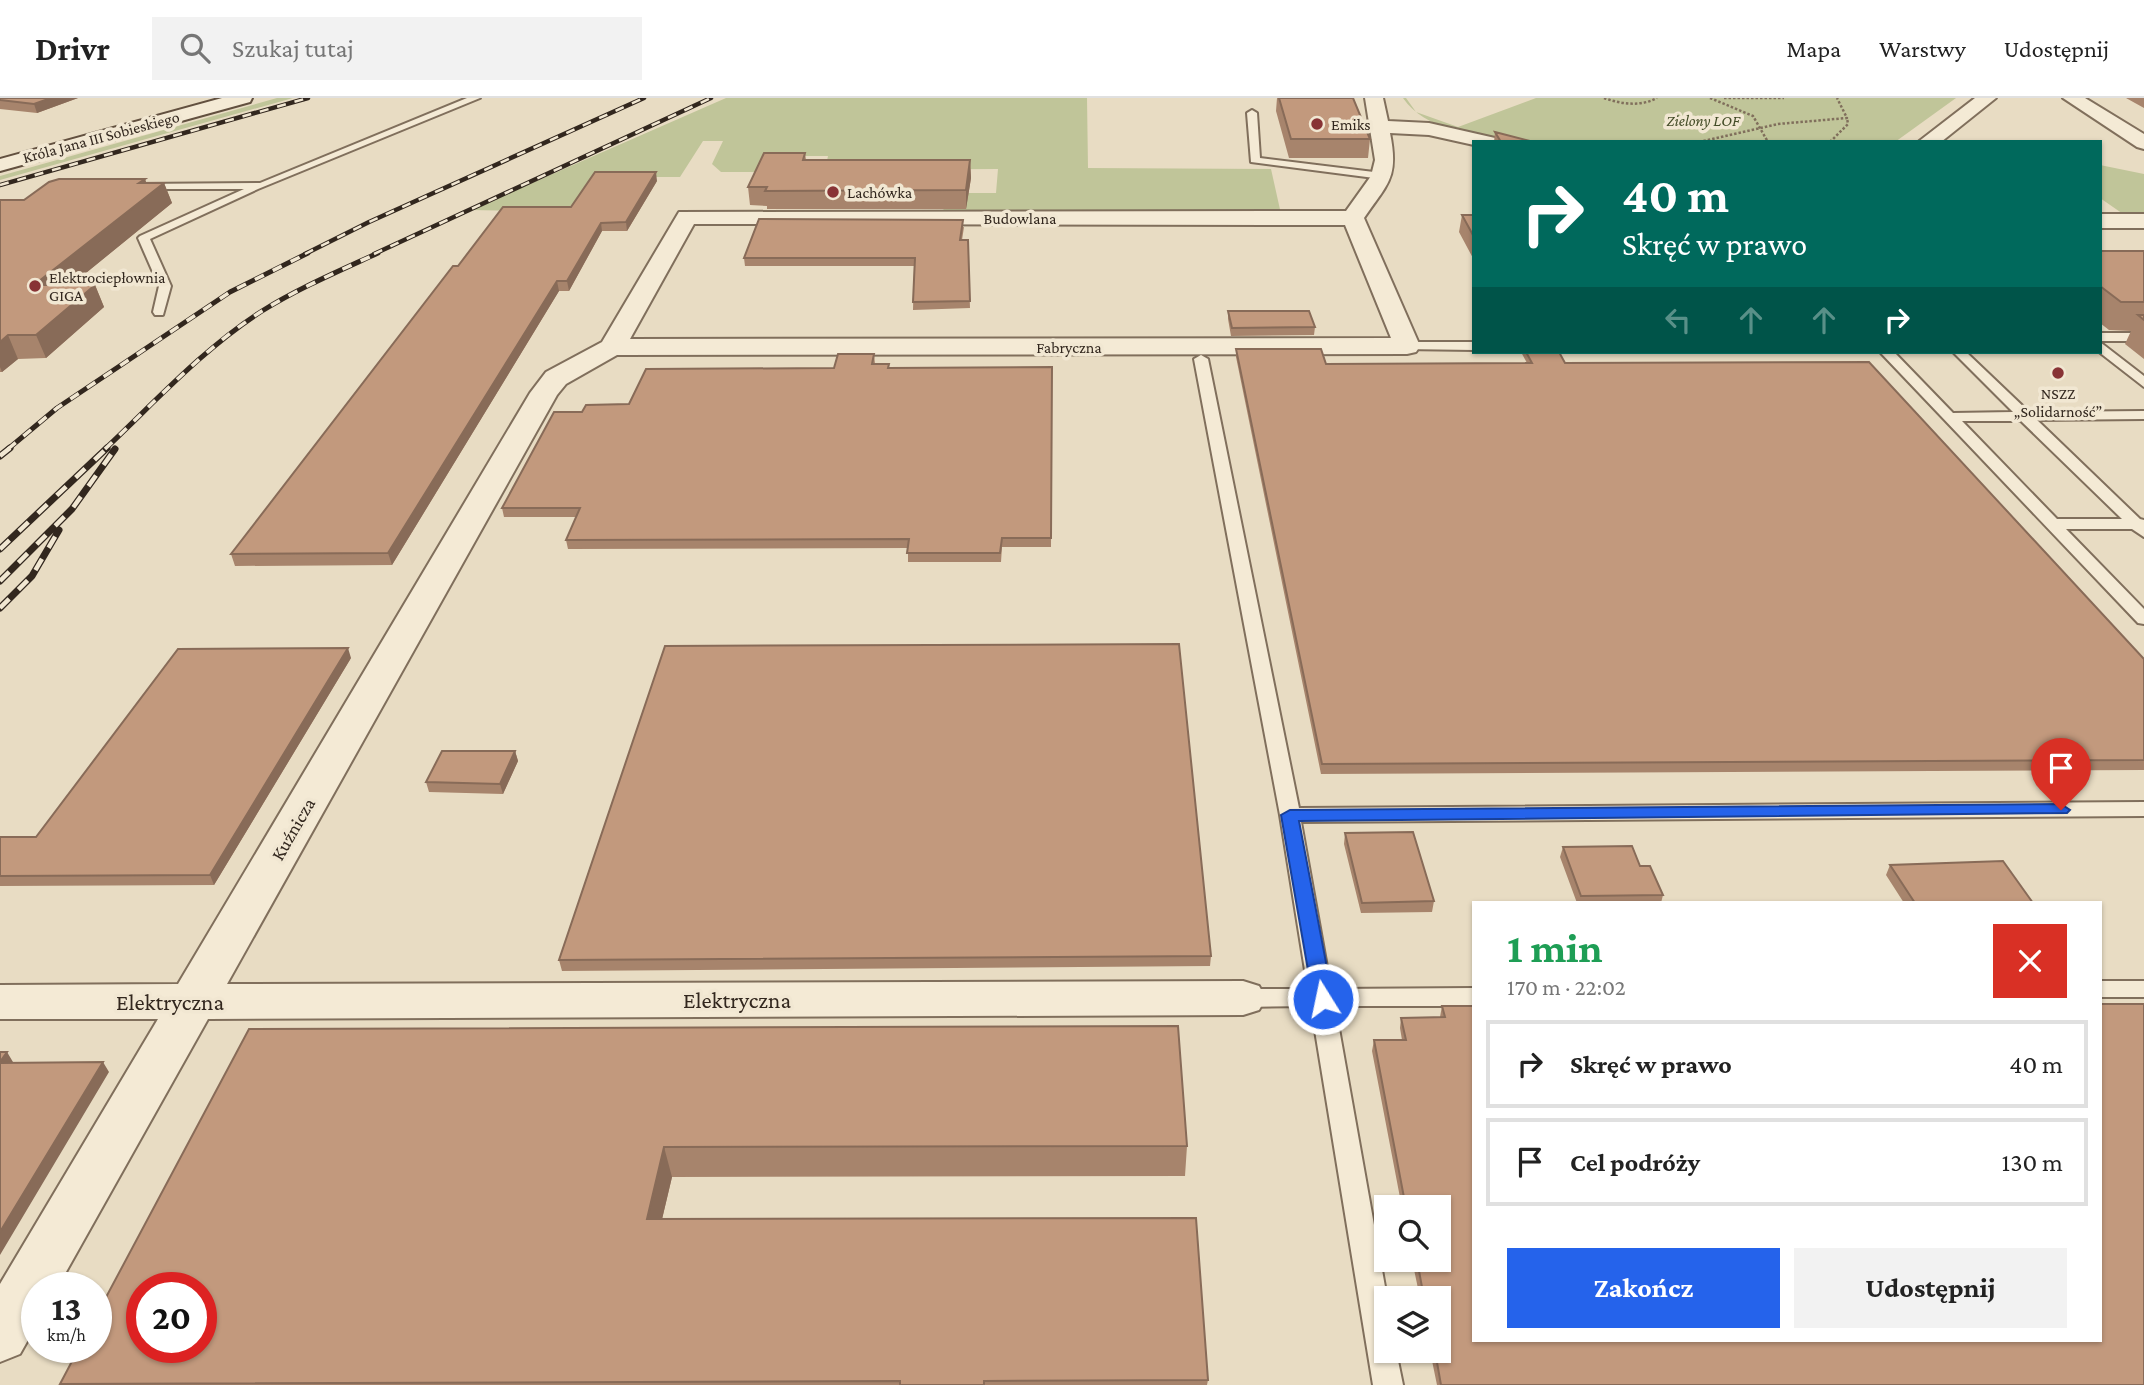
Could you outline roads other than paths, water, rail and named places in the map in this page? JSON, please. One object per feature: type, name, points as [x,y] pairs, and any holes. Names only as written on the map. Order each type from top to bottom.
[{"type":"street","name":"Króla Jana III Sobieskiego","points":[[0,165],[243,98]]},
{"type":"street","points":[[1374,98],[1385,160],[1382,176],[1353,218],[1407,346]]},
{"type":"street","points":[[1931,140],[1987,98]]},
{"type":"street","points":[[2072,98],[2144,143]]},
{"type":"street","points":[[1381,127],[1429,129],[1479,140]]},
{"type":"street","name":"Budowlana","points":[[612,347],[687,217],[1353,218]]},
{"type":"street","points":[[2102,221],[2144,221]]},
{"type":"street","name":"Fabryczna","points":[[612,347],[1407,346]]},
{"type":"street","name":"Kuźnicza","points":[[0,1336],[544,393],[556,378],[612,347]]},
{"type":"street","name":"Elektryczna","points":[[0,1002],[1243,998]]},
{"type":"lane","points":[[159,312],[165,286],[144,238],[261,186],[475,98]]},
{"type":"lane","points":[[1252,113],[1255,160],[1382,176]]},
{"type":"lane","points":[[126,186],[261,186]]},
{"type":"lane","points":[[2102,337],[2144,337]]},
{"type":"lane","points":[[1407,346],[1472,346]]},
{"type":"lane","points":[[2102,348],[2144,383]]},
{"type":"lane","points":[[1889,354],[2144,619]]},
{"type":"lane","points":[[1961,354],[2141,526]]},
{"type":"lane","points":[[1201,359],[1290,815],[1388,1385]]},
{"type":"lane","points":[[1950,417],[2144,415]]},
{"type":"lane","points":[[2052,524],[2141,526]]},
{"type":"lane","points":[[1290,815],[2144,809]]},
{"type":"lane","points":[[2102,989],[2144,989]]},
{"type":"lane","name":"Elektryczna","points":[[1243,998],[1472,997]]},
{"type":"railway","points":[[0,185],[308,98]]},
{"type":"railway","points":[[305,254],[369,222],[644,98]]},
{"type":"railway","points":[[374,254],[711,98]]},
{"type":"railway","points":[[8,449],[57,408],[230,292],[308,253]]},
{"type":"railway","points":[[105,449],[180,376],[241,326],[290,295],[378,253]]},
{"type":"railway","points":[[0,456],[10,448]]},
{"type":"railway","points":[[0,549],[107,448]]},
{"type":"railway","points":[[0,581],[72,509],[115,449]]},
{"type":"railway","points":[[0,608],[32,576],[59,530]]},
{"type":"place","name":"Emiks","points":[[1317,124]]},
{"type":"place","name":"Lachówka","points":[[833,192]]},
{"type":"place","name":"Elektrociepłownia GIGA","points":[[35,286]]},
{"type":"place","name":"NSZZ „Solidarność”","points":[[2058,373]]},
{"type":"park label","name":"Zielony LOF","points":[[1703,120]]}]
